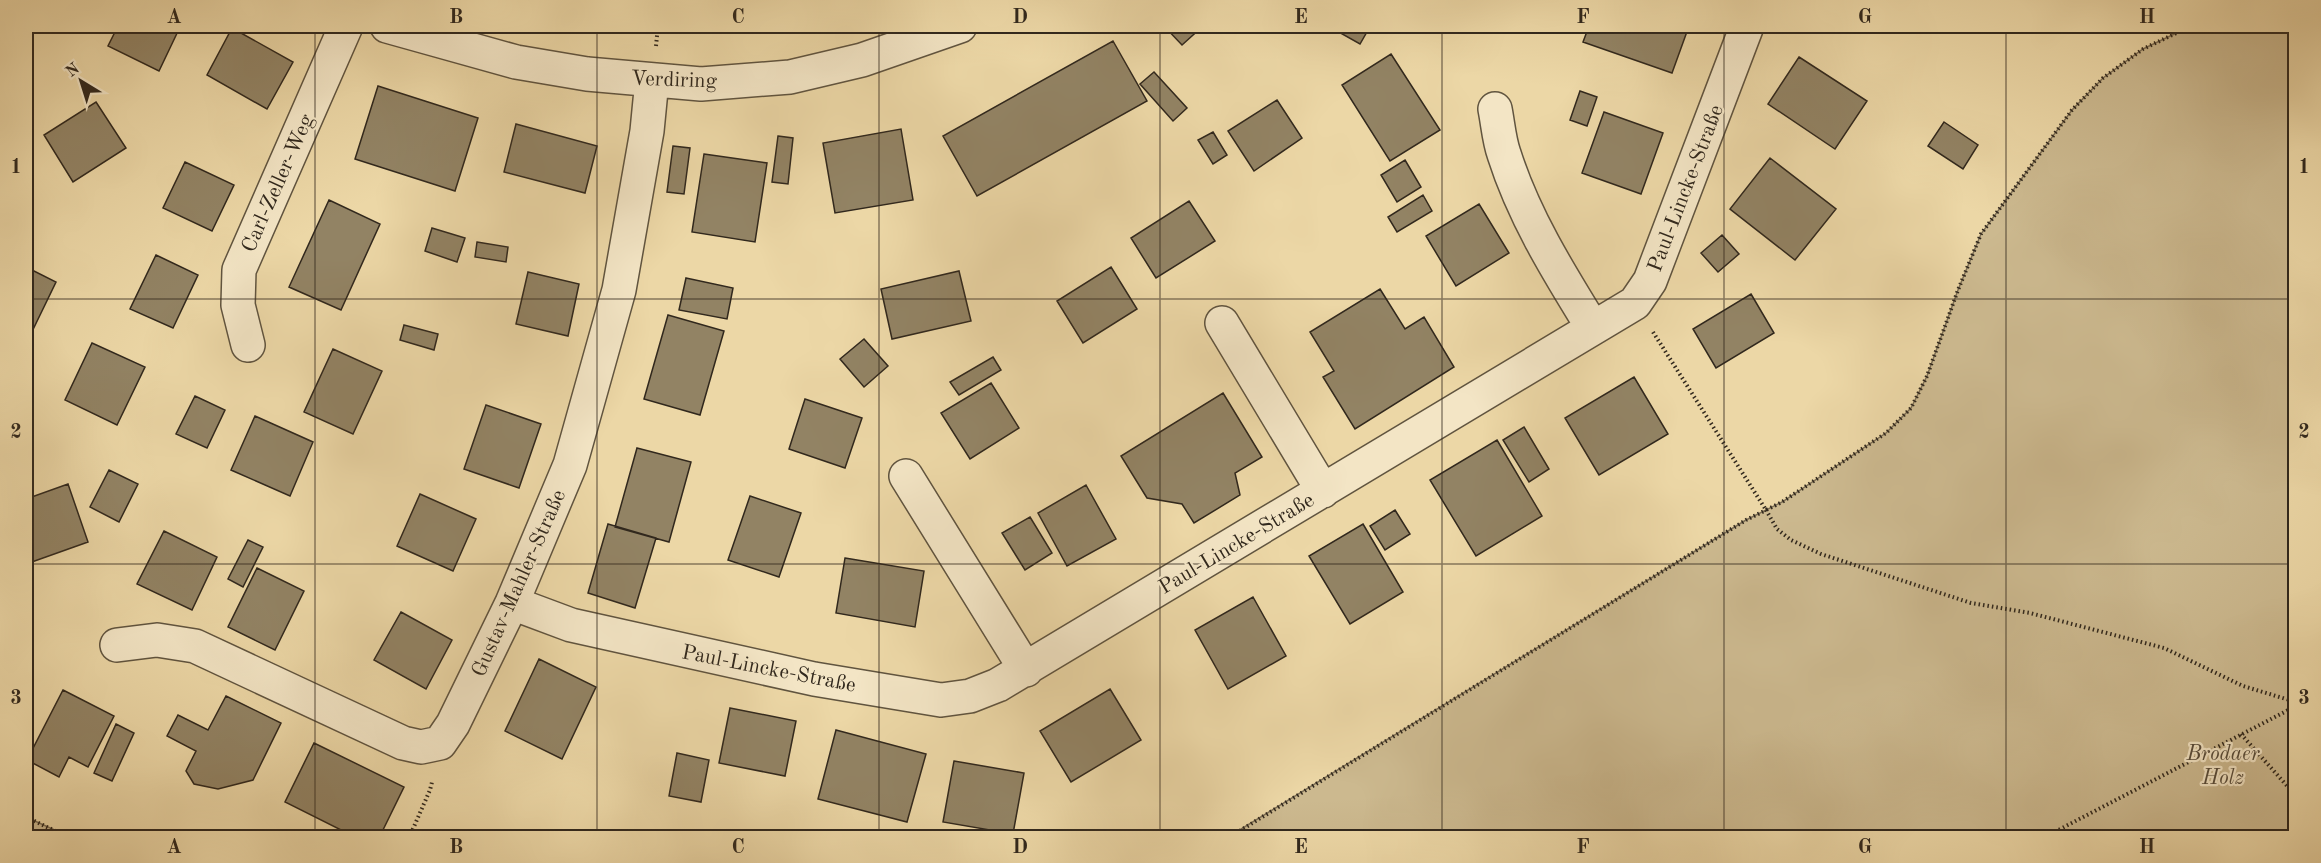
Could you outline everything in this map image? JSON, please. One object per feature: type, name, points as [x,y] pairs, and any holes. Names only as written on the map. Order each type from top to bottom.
[{"type":"street","name":"Carl-Zeller-Weg","points":[[248,345],[238,305],[239,270],[346,26]]},
{"type":"street","name":"Verdiring","points":[[387,26],[516,62],[587,74],[701,84],[790,77],[862,60],[960,26]]},
{"type":"street","name":"Paul-Lincke-Straße","points":[[512,603],[571,625],[814,679],[941,700],[970,696],[998,685],[1635,303],[1650,281],[1747,26]]},
{"type":"street","name":"Gustav-Mahler-Straße","points":[[440,743],[453,724],[512,603],[570,465],[619,290],[640,177],[652,80]]},
{"type":"street","points":[[1495,109],[1503,152],[1525,209],[1565,283],[1593,328]]},
{"type":"street","name":"Paul-Lincke-Straße","points":[[1222,323],[1323,491]]},
{"type":"street","points":[[906,476],[1026,670]]},
{"type":"street","points":[[117,645],[157,640],[195,646],[403,743],[421,747],[440,743]]},
{"type":"path","points":[[1228,837],[1746,520],[1782,502],[1886,433],[1911,408],[1927,376],[1981,234],[2072,110],[2103,78],[2144,49],[2191,26]]},
{"type":"path","points":[[1635,303],[1777,528],[1791,540],[1821,554],[1971,603],[2030,613],[2164,648],[2243,686],[2295,704]]},
{"type":"path","points":[[2043,837],[2295,704]]},
{"type":"path","points":[[2241,734],[2295,796]]},
{"type":"path","points":[[409,837],[430,790],[440,743]]},
{"type":"path","points":[[26,817],[70,837]]},
{"type":"green space","name":"Brodaer Holz","points":[[2191,26],[2295,26],[2295,837],[1228,837],[1746,520],[1782,502],[1886,433],[1911,408],[1927,376],[1981,234],[2072,110],[2103,78],[2143,49]]},
{"type":"green space","points":[[26,817],[70,837],[26,837]]},
{"type":"building","points":[[118,26],[180,27],[159,71],[108,46]]},
{"type":"building","points":[[1164,26],[1203,26],[1182,45]]},
{"type":"building","points":[[1328,26],[1360,26],[1368,30],[1360,44]]},
{"type":"building","points":[[1589,26],[1689,26],[1672,73],[1583,42]]},
{"type":"building","points":[[232,28],[293,62],[267,109],[207,75]]},
{"type":"building","points":[[1113,41],[1147,101],[977,196],[943,136]]},
{"type":"building","points":[[1391,54],[1440,130],[1390,161],[1342,85]]},
{"type":"building","points":[[1799,57],[1867,101],[1835,149],[1768,104]]},
{"type":"building","points":[[1154,72],[1187,108],[1173,121],[1140,84]]},
{"type":"building","points":[[378,86],[478,118],[455,191],[355,159]]},
{"type":"building","points":[[1580,91],[1597,97],[1587,126],[1570,120]]},
{"type":"building","points":[[1277,100],[1302,138],[1254,171],[1228,131]]},
{"type":"building","points":[[96,102],[126,148],[73,182],[44,135]]},
{"type":"building","points":[[1604,112],[1663,133],[1641,194],[1582,173]]},
{"type":"building","points":[[1944,122],[1978,145],[1963,169],[1928,146]]},
{"type":"building","points":[[516,124],[597,146],[585,193],[504,172]]},
{"type":"building","points":[[901,129],[913,200],[835,213],[823,143]]},
{"type":"building","points":[[1213,132],[1227,155],[1213,164],[1198,140]]},
{"type":"building","points":[[778,136],[793,138],[788,184],[772,182]]},
{"type":"building","points":[[673,146],[690,148],[684,194],[667,192]]},
{"type":"building","points":[[704,154],[767,163],[755,242],[692,232]]},
{"type":"building","points":[[1770,158],[1836,209],[1795,260],[1730,209]]},
{"type":"building","points":[[1405,160],[1421,187],[1397,202],[1381,175]]},
{"type":"building","points":[[185,162],[234,185],[212,231],[163,208]]},
{"type":"building","points":[[1423,195],[1432,211],[1397,232],[1388,217]]},
{"type":"building","points":[[329,200],[380,224],[341,310],[289,287]]},
{"type":"building","points":[[1189,201],[1215,241],[1156,278],[1131,238]]},
{"type":"building","points":[[1479,204],[1509,253],[1456,286],[1426,236]]},
{"type":"building","points":[[432,228],[465,238],[457,262],[425,251]]},
{"type":"building","points":[[1722,235],[1739,254],[1718,272],[1701,253]]},
{"type":"building","points":[[477,242],[508,247],[506,262],[475,257]]},
{"type":"building","points":[[156,255],[198,275],[173,328],[130,309]]},
{"type":"building","points":[[26,267],[56,282],[26,344]]},
{"type":"building","points":[[1111,267],[1137,309],[1083,343],[1057,301]]},
{"type":"building","points":[[959,271],[971,321],[892,339],[881,289]]},
{"type":"building","points":[[528,272],[579,284],[568,336],[516,324]]},
{"type":"building","points":[[686,278],[733,288],[727,319],[679,310]]},
{"type":"building","points":[[1380,289],[1405,329],[1424,317],[1454,367],[1355,429],[1323,377],[1334,371],[1310,332]]},
{"type":"building","points":[[1751,294],[1774,333],[1716,368],[1693,329]]},
{"type":"building","points":[[668,315],[724,331],[700,415],[644,399]]},
{"type":"building","points":[[404,325],[438,334],[434,350],[400,340]]},
{"type":"building","points":[[864,339],[888,366],[864,387],[840,359]]},
{"type":"building","points":[[92,343],[145,367],[117,425],[65,400]]},
{"type":"building","points":[[333,349],[382,371],[353,434],[304,412]]},
{"type":"building","points":[[993,357],[1001,370],[959,395],[950,382]]},
{"type":"building","points":[[1634,377],[1668,434],[1599,475],[1565,418]]},
{"type":"building","points":[[991,383],[1019,428],[970,459],[941,413]]},
{"type":"building","points":[[1223,393],[1262,457],[1235,473],[1240,495],[1194,523],[1182,504],[1147,498],[1121,456]]},
{"type":"building","points":[[195,396],[225,410],[207,448],[176,434]]},
{"type":"building","points":[[805,399],[862,418],[845,468],[789,449]]},
{"type":"building","points":[[486,405],[541,424],[519,488],[464,469]]},
{"type":"building","points":[[255,416],[313,442],[290,496],[231,470]]},
{"type":"building","points":[[1524,427],[1549,469],[1529,482],[1503,440]]},
{"type":"building","points":[[1497,440],[1542,516],[1476,556],[1430,480]]},
{"type":"building","points":[[637,448],[691,462],[669,542],[615,527]]},
{"type":"building","points":[[109,470],[138,484],[119,522],[90,507]]},
{"type":"building","points":[[68,484],[88,542],[29,563],[26,552],[26,499]]},
{"type":"building","points":[[1086,485],[1116,539],[1067,566],[1038,513]]},
{"type":"building","points":[[420,494],[476,519],[453,571],[397,546]]},
{"type":"building","points":[[750,496],[801,513],[779,577],[728,560]]},
{"type":"building","points":[[1395,510],[1410,534],[1385,550],[1370,526]]},
{"type":"building","points":[[1030,517],[1052,553],[1025,570],[1002,533]]},
{"type":"building","points":[[608,524],[656,538],[635,608],[588,593]]},
{"type":"building","points":[[1363,524],[1403,592],[1350,624],[1309,556]]},
{"type":"building","points":[[164,531],[217,557],[192,610],[137,584]]},
{"type":"building","points":[[248,540],[263,547],[243,587],[228,579]]},
{"type":"building","points":[[845,558],[924,571],[915,627],[836,613]]},
{"type":"building","points":[[257,568],[304,591],[275,650],[228,627]]},
{"type":"building","points":[[1253,597],[1286,656],[1228,689],[1195,630]]},
{"type":"building","points":[[401,612],[452,640],[426,689],[374,660]]},
{"type":"building","points":[[539,659],[596,687],[562,759],[505,731]]},
{"type":"building","points":[[1110,689],[1141,740],[1071,782],[1040,731]]},
{"type":"building","points":[[63,690],[114,716],[88,767],[69,757],[59,777],[27,760]]},
{"type":"building","points":[[226,696],[281,723],[253,780],[218,789],[194,784],[186,771],[196,751],[167,736],[178,715],[208,730]]},
{"type":"building","points":[[730,708],[796,721],[785,776],[719,763]]},
{"type":"building","points":[[116,724],[134,733],[112,781],[94,773]]},
{"type":"building","points":[[836,730],[926,754],[907,822],[818,799]]},
{"type":"building","points":[[314,743],[404,787],[379,838],[357,838],[285,802]]},
{"type":"building","points":[[677,753],[709,760],[701,802],[669,796]]},
{"type":"building","points":[[954,761],[1024,773],[1013,834],[943,822]]}]
